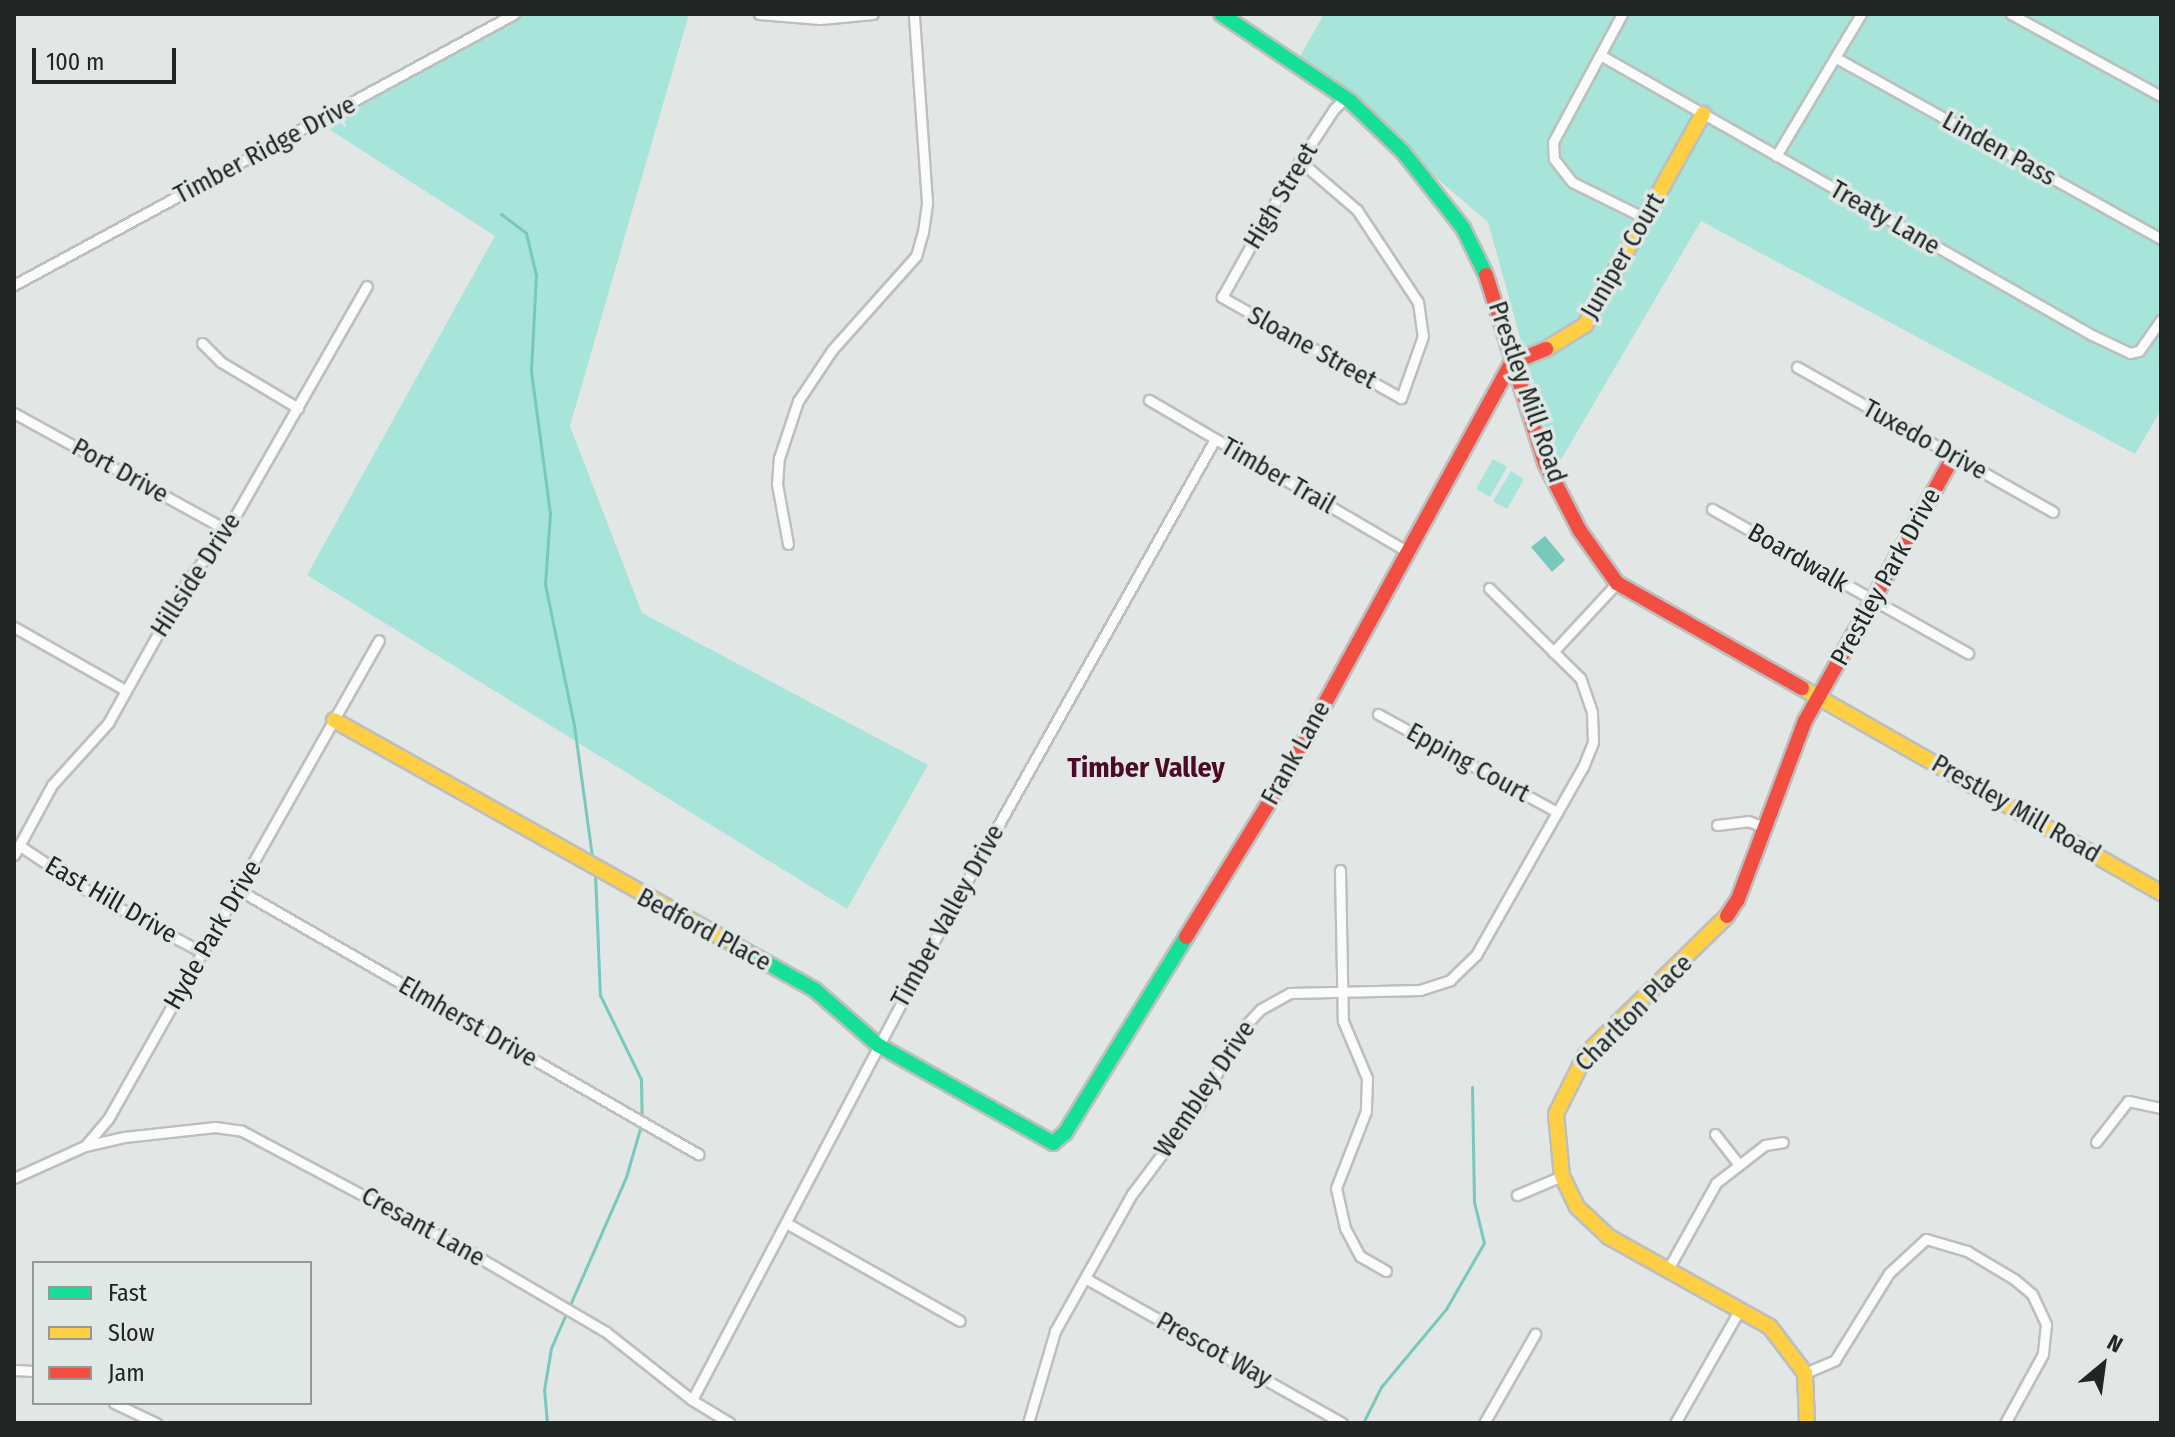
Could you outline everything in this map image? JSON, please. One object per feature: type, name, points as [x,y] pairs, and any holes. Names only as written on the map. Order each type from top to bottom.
[{"type":"street","name":"Timber Ridge Drive","points":[[14,285],[514,14]]},
{"type":"street","points":[[759,14],[820,19],[873,14]]},
{"type":"street","points":[[788,544],[777,484],[779,458],[798,401],[832,350],[916,256],[923,232],[927,202],[914,14]]},
{"type":"street","name":"Prestley Mill Road","points":[[1221,14],[1346,97],[1403,152],[1463,228],[1490,282],[1511,363],[1545,463],[1580,531],[1617,583],[2161,893]]},
{"type":"street","points":[[1622,14],[1553,142],[1554,159],[1572,182],[1647,219]]},
{"type":"street","points":[[1776,156],[1838,59],[1861,14]]},
{"type":"street","points":[[2011,14],[2161,96]]},
{"type":"street","name":"Treaty Lane","points":[[1602,56],[2130,353],[2139,351],[2161,320]]},
{"type":"street","name":"Linden Pass","points":[[1838,59],[2161,239]]},
{"type":"street","name":"High Street","points":[[1222,297],[1300,161],[1346,97]]},
{"type":"street","name":"Juniper Court","points":[[1511,363],[1559,344],[1585,325],[1703,114]]},
{"type":"street","name":"Sloane Street","points":[[1222,297],[1401,398],[1423,336],[1418,302],[1357,210],[1300,161]]},
{"type":"street","name":"Hillside Drive","points":[[17,851],[52,785],[108,723],[188,580],[227,530],[367,286]]},
{"type":"street","points":[[202,343],[221,362],[298,408]]},
{"type":"street","name":"Frank Lane","points":[[1065,1133],[1283,780],[1511,363]]},
{"type":"street","name":"Tuxedo Drive","points":[[1797,367],[2053,512]]},
{"type":"street","name":"Timber Trail","points":[[1149,400],[1408,552]]},
{"type":"street","name":"Port Drive","points":[[14,413],[227,530]]},
{"type":"street","name":"Timber Valley Drive","points":[[692,1400],[788,1224],[878,1045],[1215,439]]},
{"type":"street","name":"Prestley Park Drive","points":[[1818,697],[1954,456]]},
{"type":"street","name":"Boardwalk","points":[[1712,509],[1968,653]]},
{"type":"street","points":[[1553,652],[1617,583]]},
{"type":"street","name":"Wembley Drive","points":[[1028,1423],[1055,1331],[1132,1194],[1198,1106],[1243,1028],[1261,1009],[1290,993],[1420,990],[1450,980],[1476,955],[1557,812],[1593,742],[1592,712],[1580,678],[1489,588]]},
{"type":"street","points":[[14,627],[125,690]]},
{"type":"street","name":"Hyde Park Drive","points":[[85,1146],[108,1119],[379,640]]},
{"type":"street","name":"Charlton Place","points":[[1805,1373],[1770,1327],[1594,1225],[1577,1207],[1562,1176],[1556,1114],[1574,1071],[1586,1054],[1718,929],[1750,878],[1789,756],[1818,697]]},
{"type":"street","name":"Epping Court","points":[[1378,714],[1557,812]]},
{"type":"street","name":"Bedford Place","points":[[334,720],[815,990],[878,1045],[1032,1135],[1053,1143],[1065,1133]]},
{"type":"street","points":[[1717,825],[1748,821],[1766,828]]},
{"type":"street","name":"East Hill Drive","points":[[17,851],[202,952]]},
{"type":"street","points":[[1340,870],[1343,1021],[1367,1078],[1366,1111],[1336,1188],[1345,1228],[1360,1256],[1386,1271]]},
{"type":"street","name":"Elmherst Drive","points":[[239,890],[698,1154]]},
{"type":"street","points":[[2096,1142],[2128,1101],[2161,1108]]},
{"type":"street","name":"Cresant Lane","points":[[14,1178],[85,1146],[142,1133],[215,1127],[267,1140],[606,1332],[692,1400],[730,1423]]},
{"type":"street","points":[[1715,1134],[1737,1162]]},
{"type":"street","points":[[1668,1269],[1716,1183],[1737,1162],[1765,1145],[1783,1142]]},
{"type":"street","points":[[1517,1195],[1562,1176]]},
{"type":"street","points":[[788,1224],[960,1321]]},
{"type":"street","points":[[1807,1423],[1805,1373],[1835,1360],[1889,1273],[1926,1239],[1967,1251],[2014,1279],[2032,1294],[2046,1324],[2043,1354],[2005,1423]]},
{"type":"street","name":"Prescot Way","points":[[1085,1278],[1342,1423]]},
{"type":"street","points":[[1675,1423],[1740,1309]]},
{"type":"street","points":[[1484,1423],[1535,1334]]},
{"type":"street","points":[[118,1405],[156,1423]]},
{"type":"shaded area","points":[[514,14],[689,14],[570,426],[642,613],[928,765],[847,909],[307,575],[495,236],[318,122]]},
{"type":"shaded area","points":[[1324,14],[2161,14],[2161,410],[2135,454],[1701,221],[1556,468],[1488,222],[1298,60]]},
{"type":"shaded area","points":[[1493,459],[1507,467],[1490,497],[1476,489]]},
{"type":"shaded area","points":[[1511,471],[1524,479],[1507,509],[1493,501]]},
{"type":"shaded area","points":[[1545,536],[1565,560],[1552,572],[1531,547]]},
{"type":"waterway","points":[[501,214],[526,233],[536,275],[531,371],[550,513],[545,584],[574,725],[592,857]]},
{"type":"waterway","points":[[595,873],[600,995],[641,1079],[642,1118]]},
{"type":"waterway","points":[[1363,1423],[1381,1387],[1446,1309],[1484,1243],[1474,1202],[1472,1087]]},
{"type":"waterway","points":[[547,1423],[544,1390],[551,1348],[626,1177],[641,1125]]},
{"type":"traffic: fast","points":[[1221,14],[1350,101],[1403,152],[1463,228],[1486,275]]},
{"type":"traffic: fast","points":[[726,940],[815,990],[878,1045],[1053,1143],[1065,1133],[1186,937]]},
{"type":"traffic: slow","points":[[1546,349],[1585,325],[1703,114]]},
{"type":"traffic: slow","points":[[1802,688],[2161,893]]},
{"type":"traffic: slow","points":[[334,720],[726,940]]},
{"type":"traffic: slow","points":[[1727,916],[1586,1054],[1556,1114],[1562,1176],[1577,1207],[1609,1237],[1770,1327],[1805,1373],[1807,1423]]},
{"type":"traffic: jam","points":[[1486,275],[1545,463],[1580,531],[1617,583],[1802,688]]},
{"type":"traffic: jam","points":[[1186,937],[1283,780],[1511,363],[1546,349]]},
{"type":"traffic: jam","points":[[1727,916],[1738,899],[1805,721],[1954,456]]},
{"type":"district","name":"Timber Valley","points":[[1146,768]]}]
